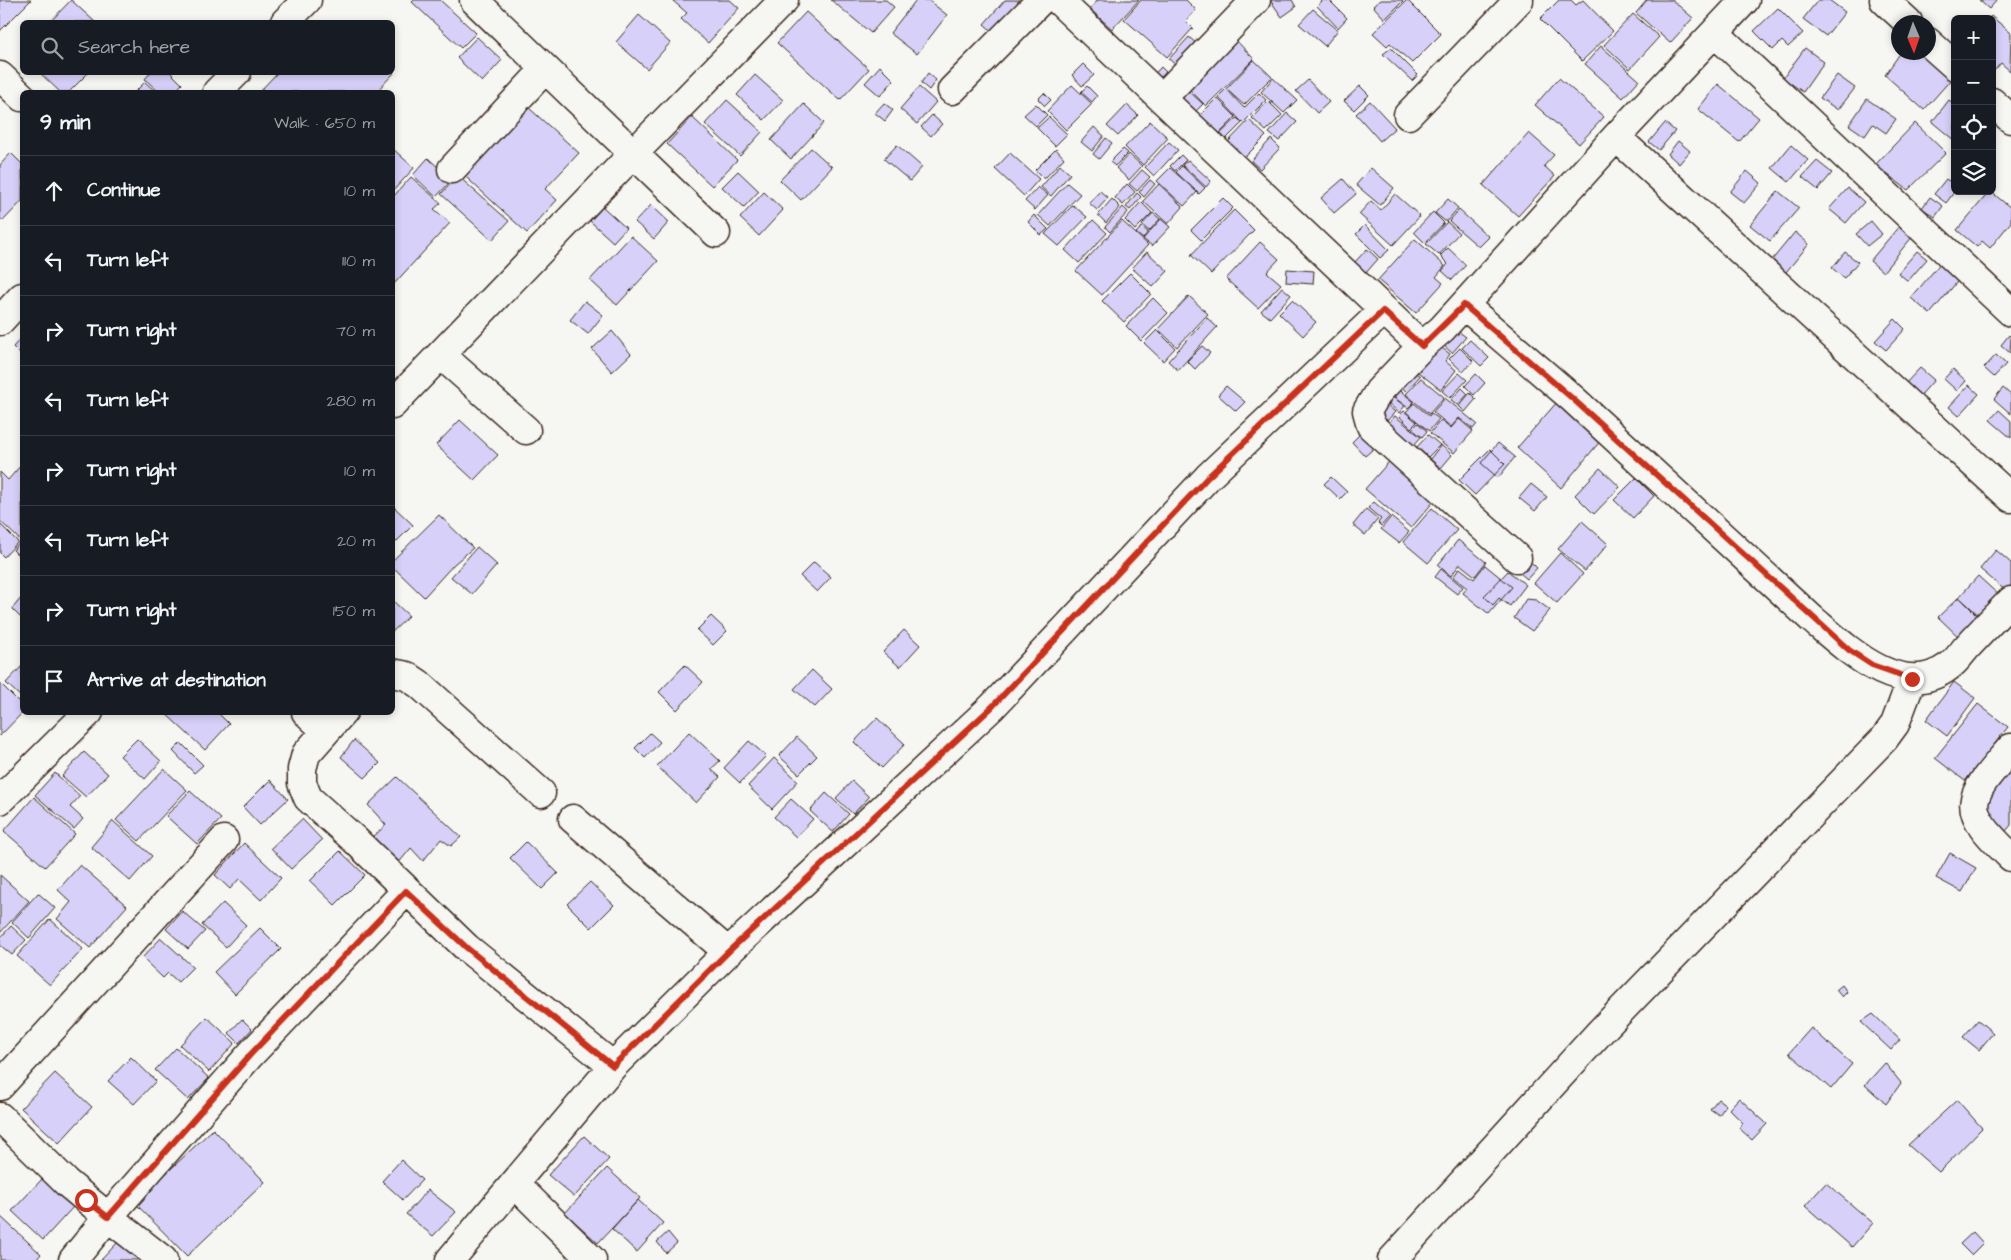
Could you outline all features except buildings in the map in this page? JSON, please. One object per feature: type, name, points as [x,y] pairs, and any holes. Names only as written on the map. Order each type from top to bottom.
[{"type":"street","points":[[287,20],[307,0]]},
{"type":"street","points":[[474,0],[716,233]]},
{"type":"street","points":[[395,402],[784,0]]},
{"type":"street","points":[[952,90],[1041,0]]},
{"type":"street","points":[[1058,0],[1383,311],[1422,346]]},
{"type":"street","points":[[1162,98],[1256,0]]},
{"type":"street","points":[[1408,115],[1519,0]]},
{"type":"street","points":[[1517,558],[1371,426],[1367,411],[1379,391],[1464,305],[1616,137],[1746,0]]},
{"type":"street","points":[[1884,0],[1900,15]]},
{"type":"street","points":[[1715,34],[2011,312]]},
{"type":"street","points":[[1936,49],[1951,62]]},
{"type":"street","points":[[452,170],[545,69]]},
{"type":"street","points":[[219,90],[234,75]]},
{"type":"street","points":[[0,76],[20,95]]},
{"type":"street","points":[[1995,105],[2011,119]]},
{"type":"street","points":[[1616,137],[2011,498]]},
{"type":"street","points":[[0,321],[20,299]]},
{"type":"street","points":[[1464,305],[1573,399],[1849,650],[1872,665],[1912,679],[1933,675],[1948,668],[2011,601]]},
{"type":"street","points":[[450,1260],[613,1066],[728,952],[992,707],[1208,477],[1383,311]]},
{"type":"street","points":[[441,354],[526,430]]},
{"type":"street","points":[[395,674],[407,676],[419,684],[541,793]]},
{"type":"street","points":[[1392,1260],[1600,1032],[1884,739],[1894,724],[1912,679]]},
{"type":"street","points":[[0,800],[86,715]]},
{"type":"street","points":[[315,715],[335,722],[306,754],[302,769],[302,783],[308,798],[467,948],[613,1066]]},
{"type":"street","points":[[2011,748],[1976,793],[1974,803],[1974,816],[1984,831],[2011,857]]},
{"type":"street","points":[[573,819],[728,952]]},
{"type":"street","points":[[0,1086],[224,840]]},
{"type":"street","points":[[73,1260],[108,1217],[250,1055],[406,891]]},
{"type":"street","points":[[0,1117],[66,1182],[163,1260]]},
{"type":"street","points":[[514,1184],[592,1260]]},
{"type":"route","points":[[86,1200],[108,1217],[250,1055],[406,891],[467,948],[613,1066],[728,952],[992,707],[1208,477],[1383,311],[1422,346],[1442,329],[1464,305],[1573,399],[1812,619],[1849,650],[1872,665],[1912,679]]}]
